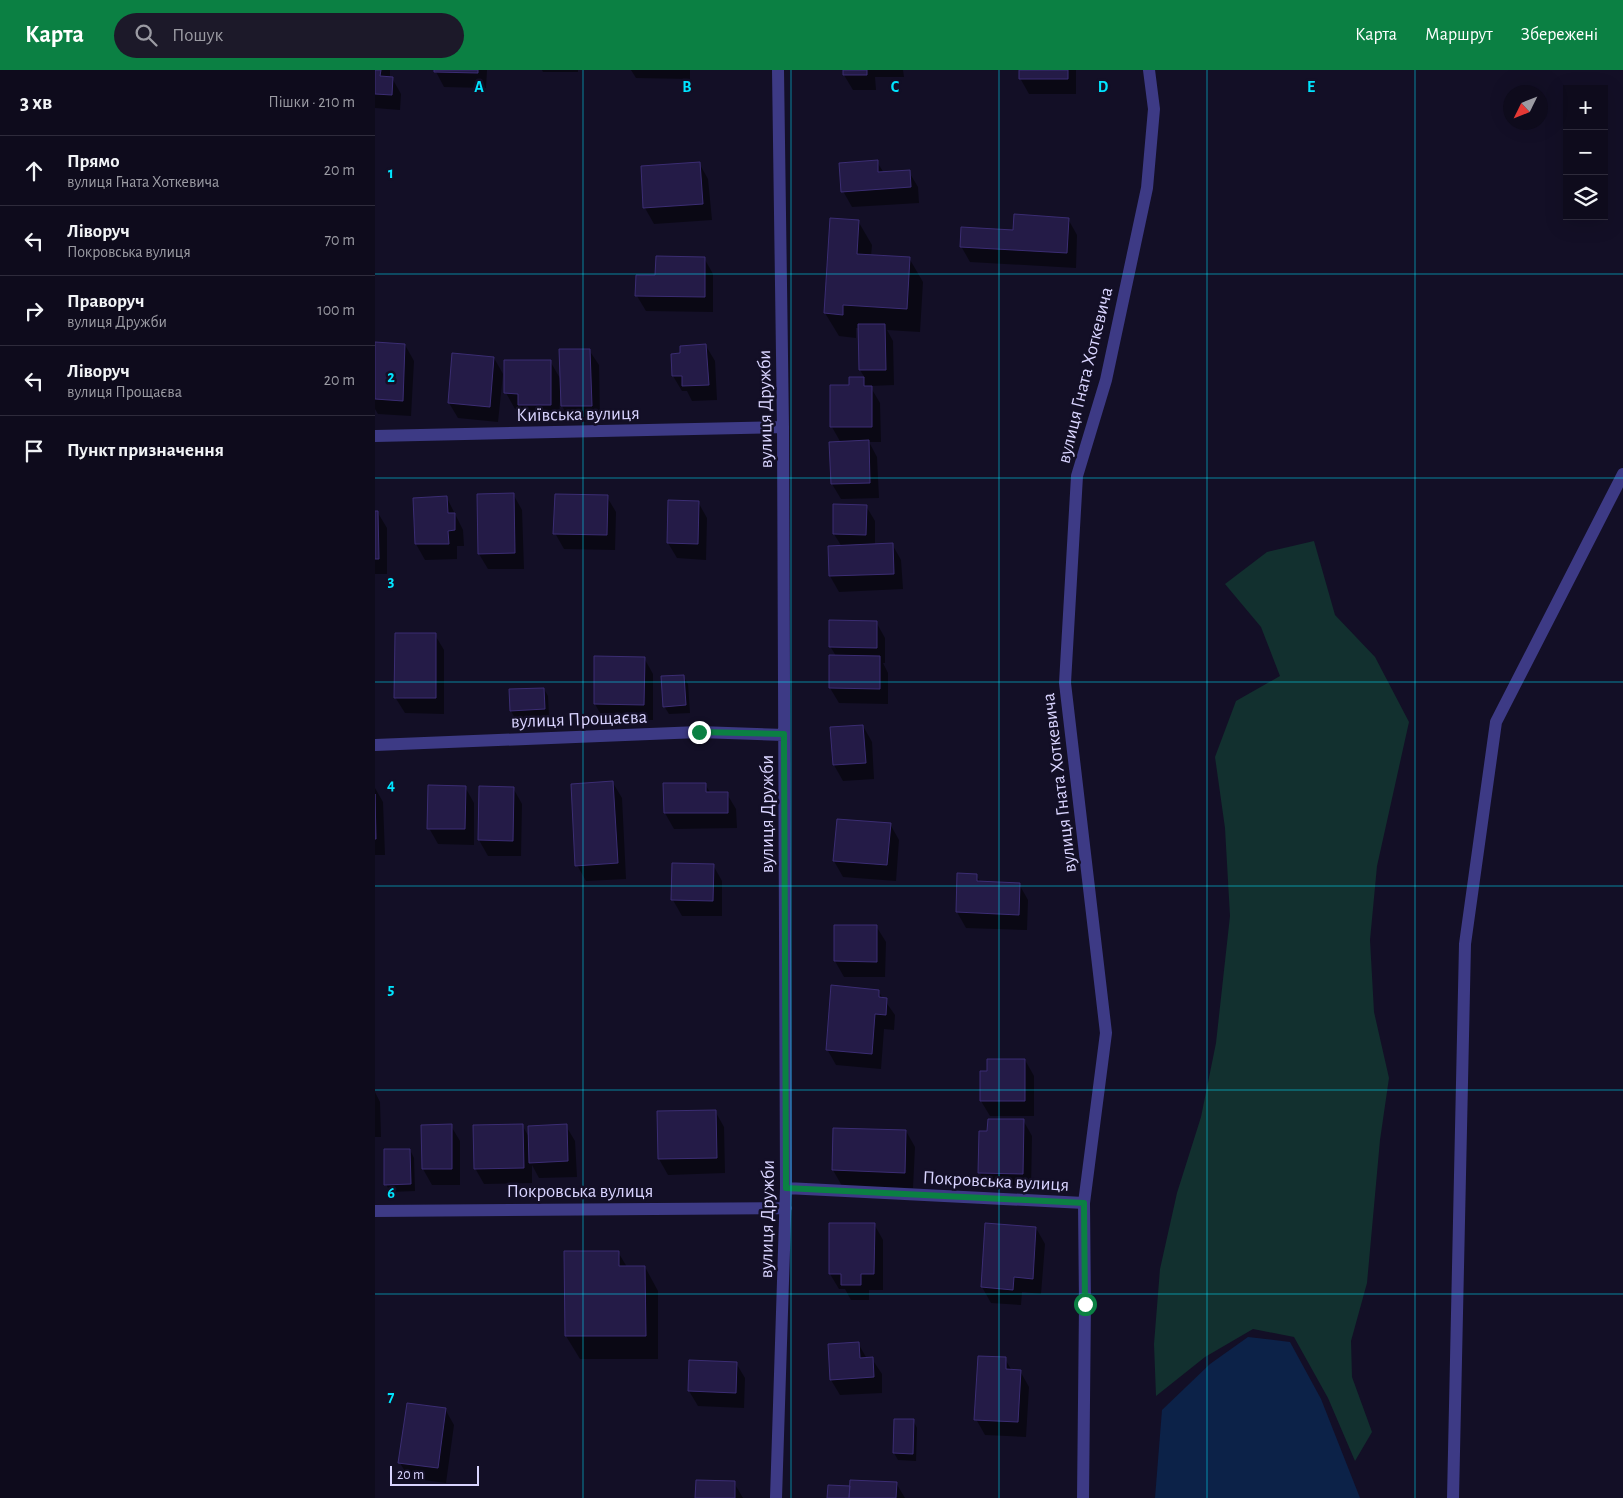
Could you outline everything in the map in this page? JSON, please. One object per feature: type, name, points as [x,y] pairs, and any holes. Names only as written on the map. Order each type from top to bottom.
[{"type":"street","name":"вулиця Дружби","points":[[776,1498],[786,1208],[783,427],[778,70]]},
{"type":"street","name":"вулиця Гната Хоткевича","points":[[1083,1498],[1084,1203],[1105,1033],[1065,683],[1077,476],[1106,380],[1147,188],[1154,108],[1149,70]]},
{"type":"street","name":"Київська вулиця","points":[[375,436],[783,427]]},
{"type":"street","points":[[1453,1498],[1465,944],[1496,722],[1623,474]]},
{"type":"street","name":"вулиця Прощаєва","points":[[375,745],[699,732],[784,734]]},
{"type":"street","name":"Покровська вулиця","points":[[786,1188],[1084,1203]]},
{"type":"street","name":"Покровська вулиця","points":[[375,1210],[786,1208]]},
{"type":"green space","points":[[1314,541],[1335,615],[1375,657],[1409,722],[1377,866],[1370,940],[1374,1012],[1389,1078],[1380,1140],[1367,1283],[1351,1341],[1352,1377],[1372,1432],[1355,1461],[1328,1398],[1294,1337],[1253,1329],[1205,1357],[1156,1396],[1154,1344],[1160,1269],[1177,1193],[1201,1117],[1216,1043],[1230,916],[1225,828],[1215,757],[1236,701],[1280,676],[1261,627],[1225,584],[1267,552]]},
{"type":"water","points":[[1248,1337],[1290,1342],[1321,1399],[1360,1498],[1155,1498],[1162,1410],[1210,1364]]},
{"type":"building","points":[[375,70],[381,70],[380,76],[393,77],[392,95],[375,94]]},
{"type":"building","points":[[434,70],[478,70],[478,73],[434,72]]},
{"type":"building","points":[[843,70],[867,70],[867,75],[843,75]]},
{"type":"building","points":[[1019,70],[1068,70],[1068,79],[1019,79]]},
{"type":"building","points":[[878,160],[878,172],[910,170],[911,187],[841,192],[839,163]]},
{"type":"building","points":[[700,162],[703,204],[643,208],[641,166]]},
{"type":"building","points":[[1014,214],[1069,218],[1067,253],[960,247],[961,227],[1013,230]]},
{"type":"building","points":[[830,218],[859,220],[857,254],[910,257],[907,309],[843,305],[843,315],[824,313]]},
{"type":"building","points":[[656,256],[705,257],[705,297],[635,296],[636,275],[655,275]]},
{"type":"building","points":[[858,324],[885,324],[886,370],[859,370]]},
{"type":"building","points":[[375,342],[405,344],[403,401],[375,399]]},
{"type":"building","points":[[706,344],[709,385],[682,386],[682,376],[672,376],[671,354],[680,353],[680,346]]},
{"type":"building","points":[[559,349],[590,349],[592,406],[561,406]]},
{"type":"building","points":[[452,353],[494,357],[490,407],[448,403]]},
{"type":"building","points":[[504,360],[551,360],[551,405],[518,405],[518,394],[504,393]]},
{"type":"building","points":[[849,377],[864,377],[864,386],[872,386],[872,427],[830,427],[830,385],[849,385]]},
{"type":"building","points":[[869,440],[870,483],[831,484],[829,442]]},
{"type":"building","points":[[514,493],[515,553],[478,554],[477,494]]},
{"type":"building","points":[[555,494],[608,495],[607,535],[553,534]]},
{"type":"building","points":[[447,496],[448,513],[455,513],[455,530],[448,531],[449,544],[415,544],[413,498]]},
{"type":"building","points":[[668,500],[699,501],[698,544],[667,543]]},
{"type":"building","points":[[833,504],[867,505],[866,535],[833,534]]},
{"type":"building","points":[[375,511],[378,511],[379,559],[375,559]]},
{"type":"building","points":[[893,543],[894,574],[829,576],[828,546]]},
{"type":"building","points":[[829,620],[877,621],[877,648],[829,647]]},
{"type":"building","points":[[395,633],[436,633],[436,698],[394,698]]},
{"type":"building","points":[[829,655],[880,656],[880,689],[829,688]]},
{"type":"building","points":[[594,656],[645,657],[644,705],[594,704]]},
{"type":"building","points":[[684,675],[686,705],[663,707],[661,676]]},
{"type":"building","points":[[544,688],[545,709],[510,711],[509,689]]},
{"type":"building","points":[[863,725],[866,763],[833,765],[830,727]]},
{"type":"building","points":[[613,781],[618,863],[575,866],[571,784]]},
{"type":"building","points":[[663,783],[706,783],[706,792],[728,792],[728,813],[664,813]]},
{"type":"building","points":[[428,785],[466,786],[465,829],[427,829]]},
{"type":"building","points":[[479,786],[514,787],[513,841],[478,840]]},
{"type":"building","points":[[375,794],[376,839],[375,839]]},
{"type":"building","points":[[837,819],[891,823],[887,865],[833,861]]},
{"type":"building","points":[[672,863],[714,864],[713,901],[671,900]]},
{"type":"building","points":[[957,873],[977,874],[977,881],[1020,883],[1019,915],[956,912]]},
{"type":"building","points":[[834,925],[877,925],[877,962],[834,961]]},
{"type":"building","points":[[831,985],[879,990],[879,997],[887,998],[886,1015],[875,1014],[872,1054],[826,1050]]},
{"type":"building","points":[[987,1059],[1025,1059],[1025,1101],[980,1101],[980,1071],[987,1071]]},
{"type":"building","points":[[716,1110],[717,1158],[658,1159],[657,1111]]},
{"type":"building","points":[[988,1119],[1024,1119],[1023,1174],[978,1173],[979,1131],[987,1131]]},
{"type":"building","points":[[452,1124],[452,1169],[422,1169],[421,1125]]},
{"type":"building","points":[[523,1124],[524,1168],[474,1169],[473,1125]]},
{"type":"building","points":[[567,1124],[568,1161],[529,1163],[528,1126]]},
{"type":"building","points":[[833,1128],[906,1130],[905,1173],[832,1170]]},
{"type":"building","points":[[384,1149],[410,1149],[411,1184],[384,1185]]},
{"type":"building","points":[[829,1223],[875,1223],[874,1274],[861,1274],[861,1285],[841,1285],[841,1274],[829,1274]]},
{"type":"building","points":[[985,1223],[1036,1227],[1033,1279],[1014,1277],[1013,1290],[981,1287]]},
{"type":"building","points":[[564,1251],[619,1251],[619,1266],[645,1266],[646,1336],[565,1336]]},
{"type":"building","points":[[859,1342],[860,1358],[873,1357],[874,1377],[830,1380],[828,1344]]},
{"type":"building","points":[[978,1356],[1006,1357],[1006,1369],[1021,1370],[1018,1422],[974,1420]]},
{"type":"building","points":[[689,1360],[737,1362],[736,1393],[688,1391]]},
{"type":"building","points":[[407,1403],[446,1408],[438,1468],[398,1463]]},
{"type":"building","points":[[894,1419],[914,1419],[913,1454],[893,1453]]},
{"type":"building","points":[[696,1480],[735,1481],[735,1498],[695,1498]]},
{"type":"building","points":[[850,1480],[897,1482],[896,1498],[849,1498]]},
{"type":"building","points":[[828,1485],[850,1486],[849,1498],[827,1498]]},
{"type":"route","points":[[699,732],[784,734],[786,1188],[1084,1203],[1085,1304]]}]
